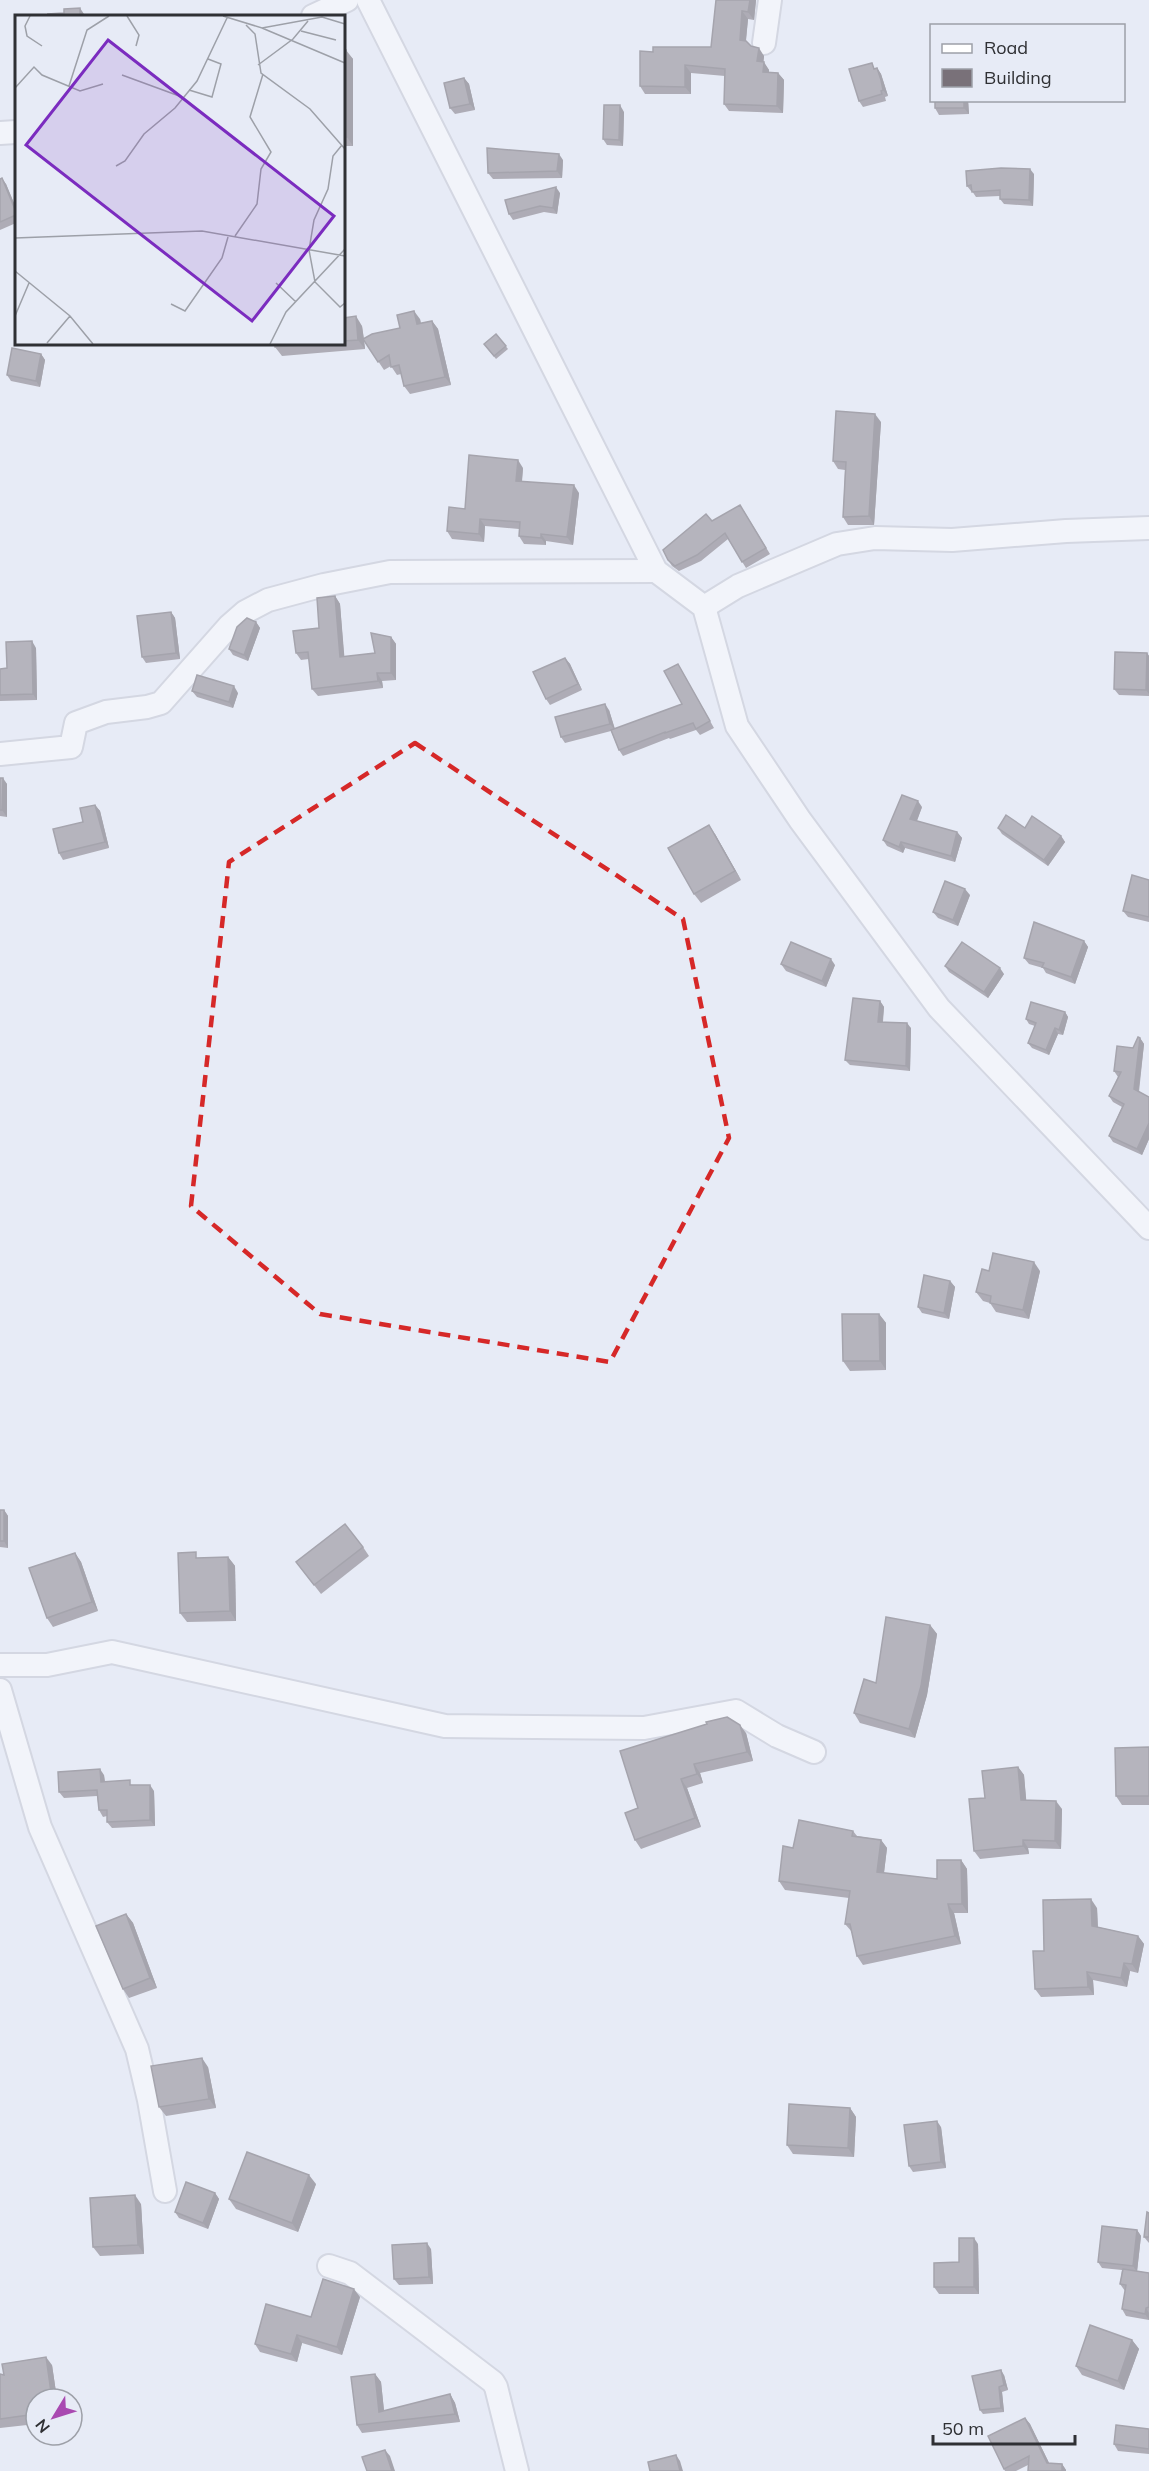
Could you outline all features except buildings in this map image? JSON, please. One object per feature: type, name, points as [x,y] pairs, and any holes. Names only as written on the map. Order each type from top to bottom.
[{"type":"street","points":[[315,15],[347,0]]},
{"type":"street","points":[[368,0],[656,571],[704,607],[737,726],[800,820],[939,1008],[1149,1228]]},
{"type":"street","points":[[764,43],[770,0]]},
{"type":"street","points":[[0,133],[15,132]]},
{"type":"street","points":[[704,607],[738,586],[837,544],[875,538],[952,540],[1066,531],[1149,528]]},
{"type":"street","points":[[0,754],[71,747],[76,723],[106,711],[147,707],[161,703],[229,626],[245,612],[268,600],[333,583],[390,572],[656,571]]},
{"type":"street","points":[[0,1665],[47,1665],[112,1652],[445,1726],[644,1728],[736,1711],[777,1736],[814,1752]]},
{"type":"street","points":[[0,1690],[40,1827],[137,2049],[149,2100],[165,2191]]},
{"type":"street","points":[[329,2266],[350,2273],[492,2382],[496,2387],[517,2471]]},
{"type":"highlighted area","points":[[415,743],[683,919],[729,1138],[610,1362],[320,1314],[191,1206],[229,862]]}]
